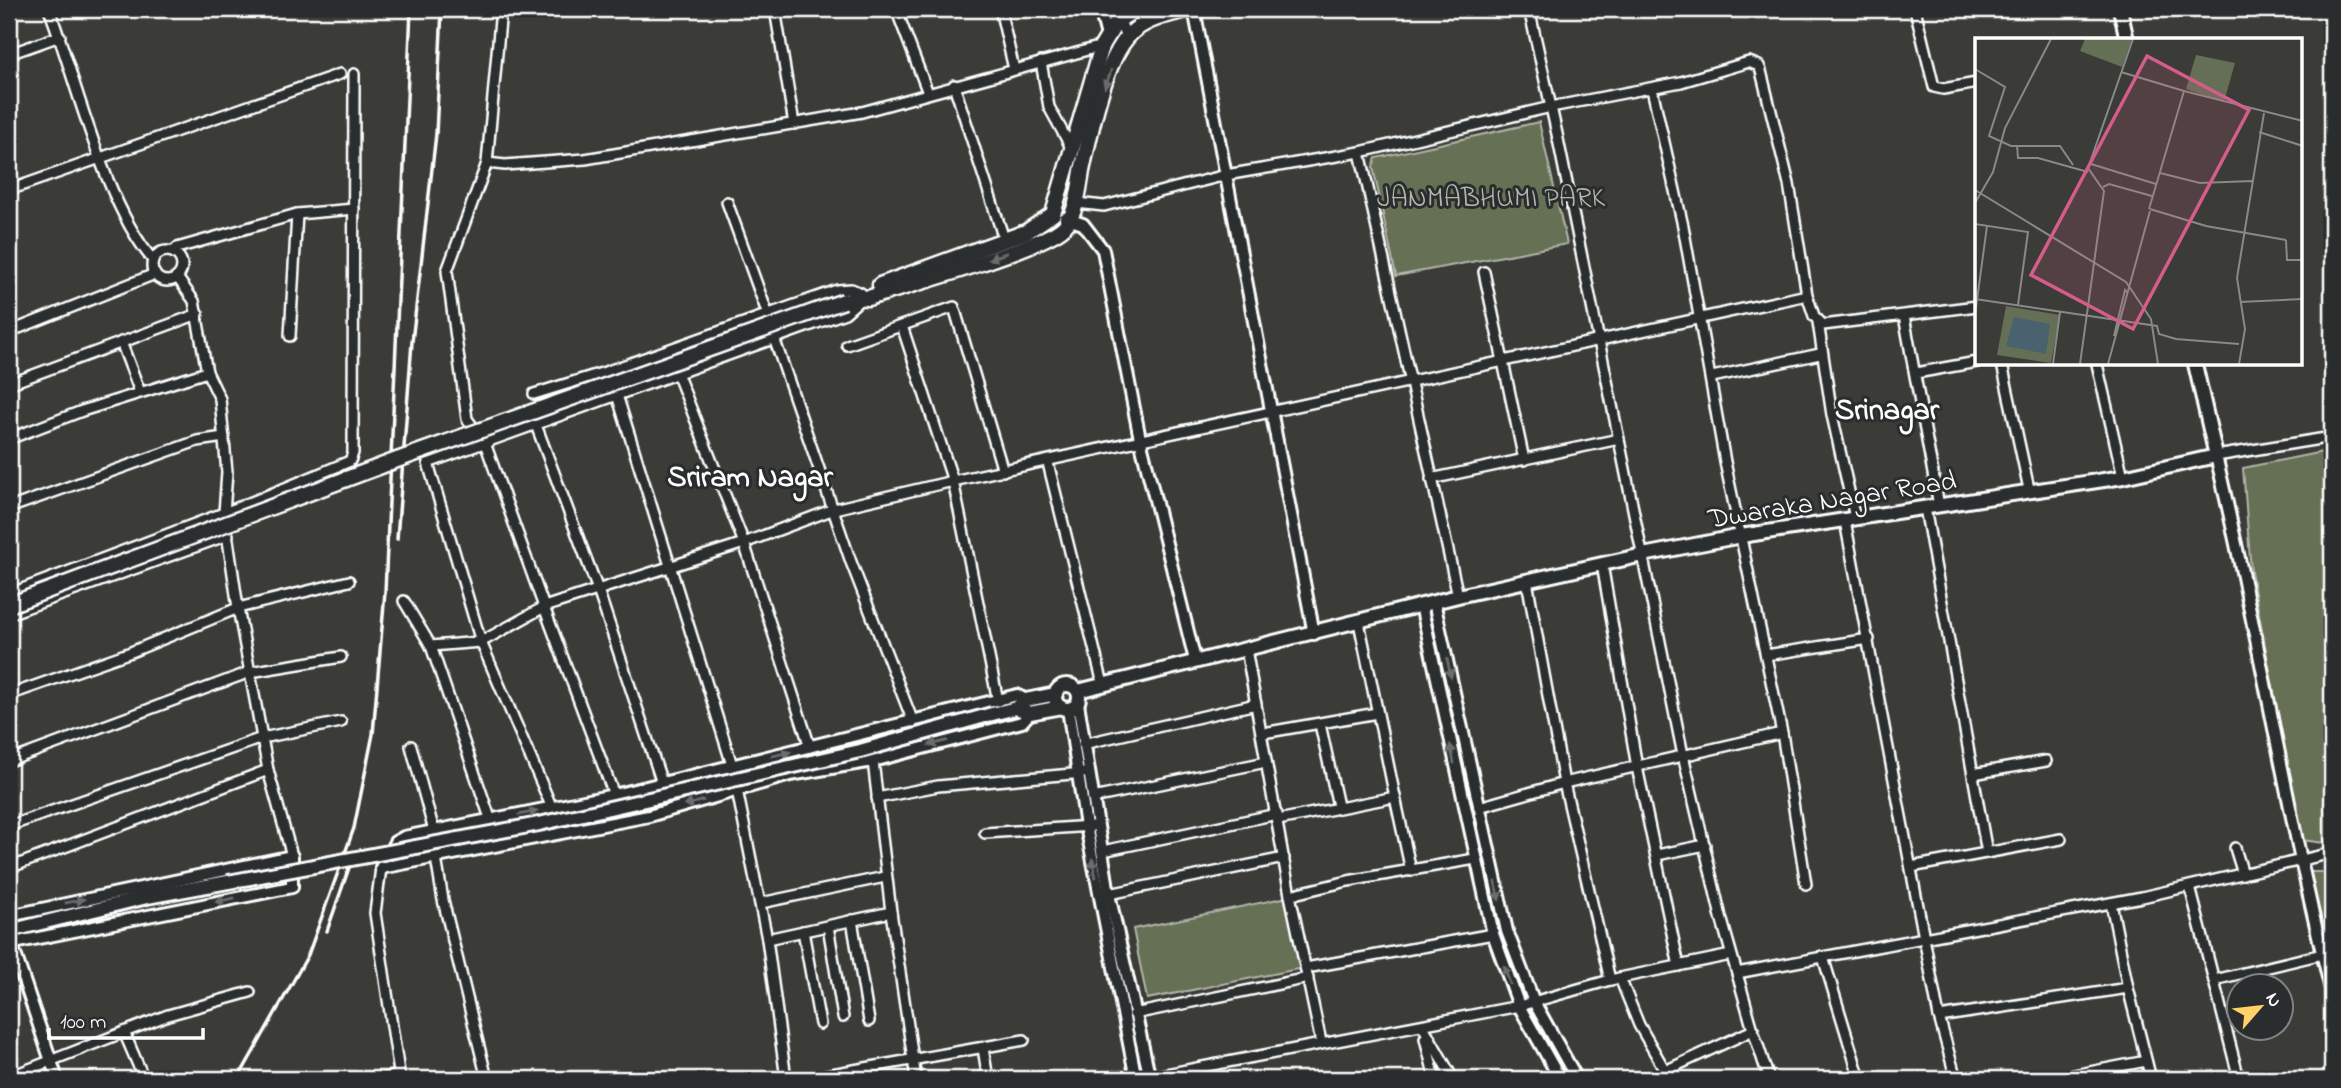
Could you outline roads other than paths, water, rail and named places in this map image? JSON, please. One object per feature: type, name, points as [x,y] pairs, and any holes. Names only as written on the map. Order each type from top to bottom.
[{"type":"highway","points":[[9,605],[397,460],[855,297],[1026,232],[1053,214],[1105,41],[1116,15],[1136,9]]},
{"type":"highway","points":[[855,297],[1032,243],[1058,231],[1069,219],[1076,203],[1100,101],[1126,37],[1153,19],[1193,9]]},
{"type":"main road","points":[[2120,9],[2127,38]]},
{"type":"main road","points":[[2195,366],[2216,456]]},
{"type":"main road","name":"Dwaraka Nagar Road","points":[[1071,702],[1103,684],[1195,660],[1314,634],[1458,596],[1643,555],[1741,536],[1939,506],[2029,489],[2123,477],[2216,456]]},
{"type":"main road","points":[[1056,694],[1060,687],[1068,685],[1071,702]]},
{"type":"main road","points":[[9,939],[147,897],[539,824],[860,751],[1056,694],[1071,702]]},
{"type":"main road","points":[[1021,704],[1030,713],[1071,702]]},
{"type":"street","points":[[49,9],[100,157],[137,242],[153,260],[155,274],[163,280],[177,277]]},
{"type":"street","points":[[501,9],[487,163],[447,271],[467,419],[485,443],[614,795]]},
{"type":"street","points":[[775,9],[794,124]]},
{"type":"street","points":[[896,9],[928,93]]},
{"type":"street","points":[[1000,9],[1014,69]]},
{"type":"street","points":[[487,163],[505,165],[585,159],[862,112],[1041,62],[1105,41],[1100,9]]},
{"type":"street","points":[[1193,9],[1314,634]]},
{"type":"street","points":[[1529,9],[1683,755],[1731,955],[1769,1079]]},
{"type":"street","points":[[1915,9],[1934,87],[1943,89],[1975,83]]},
{"type":"street","points":[[1116,15],[1126,37]]},
{"type":"street","points":[[9,54],[60,36]]},
{"type":"street","points":[[1041,62],[1049,107],[1073,151]]},
{"type":"street","points":[[1076,203],[1104,206],[1226,175],[1360,152],[1551,107],[1652,89],[1737,64],[1749,62],[1759,66],[1789,184],[1807,295],[1818,322],[1820,354],[1869,639],[1939,1017],[1956,1079]]},
{"type":"street","points":[[9,190],[340,74]]},
{"type":"street","points":[[9,594],[224,513],[349,461],[353,453],[354,74]]},
{"type":"street","points":[[954,85],[1004,240]]},
{"type":"street","points":[[1652,89],[1701,318],[1741,536],[1782,733],[1806,884]]},
{"type":"street","points":[[1360,152],[1408,380],[1458,596]]},
{"type":"street","points":[[727,202],[768,315]]},
{"type":"street","points":[[153,260],[159,253],[173,252],[177,247],[298,214],[355,209]]},
{"type":"street","points":[[290,336],[298,214]]},
{"type":"street","points":[[1053,214],[1083,224],[1103,250],[1140,439],[1195,660]]},
{"type":"street","points":[[173,252],[182,263],[177,277]]},
{"type":"street","points":[[1484,272],[1524,460]]},
{"type":"street","points":[[9,332],[155,274]]},
{"type":"street","points":[[57,1079],[9,939],[292,887],[292,856],[268,770],[238,608],[224,513],[227,472],[219,399],[207,372],[194,301],[177,277]]},
{"type":"street","points":[[534,394],[605,373],[837,290],[851,289],[855,297],[845,313],[428,463],[481,642],[552,808]]},
{"type":"street","points":[[431,646],[481,642],[544,607],[744,543],[834,509],[1503,359],[1807,295]]},
{"type":"street","points":[[1818,322],[1823,325],[1975,306]]},
{"type":"street","points":[[847,345],[954,307],[1003,471]]},
{"type":"street","points":[[9,384],[198,314]]},
{"type":"street","points":[[1904,316],[1939,506]]},
{"type":"street","points":[[902,326],[953,481],[998,701]]},
{"type":"street","points":[[774,338],[877,633],[913,722]]},
{"type":"street","points":[[121,342],[140,392]]},
{"type":"street","points":[[1712,377],[1820,354]]},
{"type":"street","points":[[1916,373],[1975,362]]},
{"type":"street","points":[[2002,366],[2029,489]]},
{"type":"street","points":[[2097,366],[2123,477]]},
{"type":"street","points":[[9,439],[140,392],[207,372]]},
{"type":"street","points":[[677,373],[744,543],[810,747]]},
{"type":"street","points":[[617,395],[732,765],[761,903],[786,1079]]},
{"type":"street","points":[[536,425],[598,590],[662,783]]},
{"type":"street","points":[[9,508],[197,441],[224,437]]},
{"type":"street","points":[[2332,437],[2216,456],[2239,551],[2300,859],[2332,988]]},
{"type":"street","points":[[1432,479],[1619,439]]},
{"type":"street","points":[[1048,463],[1103,684]]},
{"type":"street","points":[[1925,508],[1987,853]]},
{"type":"street","points":[[9,614],[228,535]]},
{"type":"street","points":[[1602,564],[1637,767],[1679,966]]},
{"type":"street","points":[[9,695],[131,652],[238,608],[349,581]]},
{"type":"street","points":[[1527,581],[1564,783],[1610,980]]},
{"type":"street","points":[[404,601],[431,646],[491,821]]},
{"type":"street","points":[[1434,602],[1507,931],[1534,1002],[1577,1079]]},
{"type":"street","points":[[1421,605],[1493,934],[1519,1006],[1560,1079]]},
{"type":"street","points":[[1359,622],[1411,871]]},
{"type":"street","points":[[1766,655],[1869,639]]},
{"type":"street","points":[[1246,649],[1290,895],[1321,1042]]},
{"type":"street","points":[[9,761],[250,672],[341,657]]},
{"type":"street","points":[[381,1079],[400,1077],[375,913],[379,872],[400,838],[614,795],[1017,695],[1021,704]]},
{"type":"street","points":[[1071,702],[1083,744],[1083,773],[1093,798],[1091,826],[1102,851],[1150,1078],[1321,1042],[1423,1026],[1519,1006],[1610,980],[1731,955]]},
{"type":"street","points":[[1071,702],[1136,1079]]},
{"type":"street","points":[[1083,744],[1256,704]]},
{"type":"street","points":[[379,872],[436,858],[649,816],[790,775],[873,761],[1022,722],[1030,713]]},
{"type":"street","points":[[1263,733],[1377,713]]},
{"type":"street","points":[[9,826],[262,738],[341,722]]},
{"type":"street","points":[[1320,724],[1338,806]]},
{"type":"street","points":[[1479,807],[1564,783],[1782,733]]},
{"type":"street","points":[[411,746],[434,831]]},
{"type":"street","points":[[873,761],[885,877],[916,1079]]},
{"type":"street","points":[[1973,774],[2046,761]]},
{"type":"street","points":[[1093,798],[1266,762]]},
{"type":"street","points":[[9,868],[268,770]]},
{"type":"street","points":[[877,798],[938,786],[1083,773]]},
{"type":"street","points":[[1102,851],[1395,797]]},
{"type":"street","points":[[985,833],[1091,826]]},
{"type":"street","points":[[1911,867],[2062,839]]},
{"type":"street","points":[[1657,855],[1705,845]]},
{"type":"street","points":[[2235,848],[2243,874]]},
{"type":"street","points":[[1737,973],[2111,903],[2332,853]]},
{"type":"street","points":[[9,916],[292,856]]},
{"type":"street","points":[[436,858],[443,900],[487,1079]]},
{"type":"street","points":[[1110,894],[1284,858]]},
{"type":"street","points":[[1290,895],[1475,859]]},
{"type":"street","points":[[761,903],[885,877]]},
{"type":"street","points":[[2190,887],[2239,1079]]},
{"type":"street","points":[[2111,903],[2128,988],[2151,1079]]},
{"type":"street","points":[[767,939],[891,912]]},
{"type":"street","points":[[852,920],[869,1021]]},
{"type":"street","points":[[828,926],[843,1017]]},
{"type":"street","points":[[803,931],[820,1024]]},
{"type":"street","points":[[1135,1014],[1307,973],[1493,934]]},
{"type":"street","points":[[2214,980],[2322,954]]},
{"type":"street","points":[[1823,957],[1860,1079]]},
{"type":"street","points":[[1620,978],[1639,1025],[1667,1075],[1753,1030]]},
{"type":"street","points":[[1939,1017],[2128,988]]},
{"type":"street","points":[[9,1077],[168,1015],[250,992]]},
{"type":"street","points":[[1423,1026],[1435,1079]]},
{"type":"street","points":[[1423,1026],[1453,1079]]},
{"type":"street","points":[[124,1032],[144,1079]]},
{"type":"street","points":[[803,1079],[852,1075],[913,1058],[1024,1040]]},
{"type":"street","points":[[983,1048],[988,1079]]},
{"type":"street","points":[[2053,1079],[2146,1061]]},
{"type":"railway","points":[[238,1079],[308,955],[354,828],[373,734],[385,592],[411,9]]},
{"type":"railway","points":[[397,539],[412,342],[436,134],[442,9]]},
{"type":"railway","points":[[327,931],[350,865]]},
{"type":"district","name":"Srinagar","points":[[1887,409]]},
{"type":"district","name":"Sriram Nagar","points":[[750,476]]},
{"type":"park label","name":"JANMABHUMI PARK","points":[[1491,196]]}]
